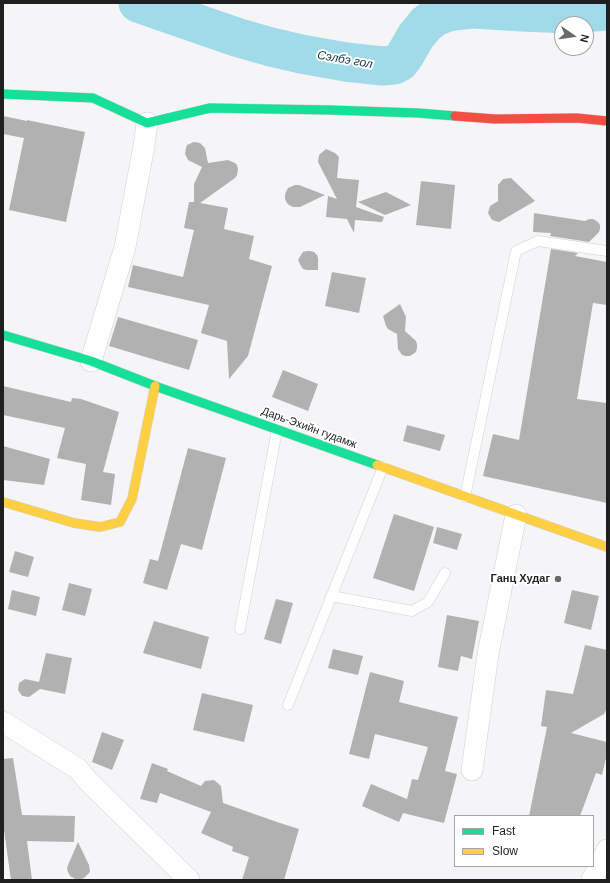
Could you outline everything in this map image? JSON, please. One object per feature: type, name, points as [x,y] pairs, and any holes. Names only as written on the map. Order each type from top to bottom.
[{"type":"street","points":[[3,94],[93,98],[147,123],[210,108],[418,113],[495,119],[577,118],[607,120]]},
{"type":"street","points":[[91,361],[125,247],[147,123]]},
{"type":"street","name":"Дарь-Эхийн гудамж","points":[[3,335],[91,361],[277,430],[607,547]]},
{"type":"street","points":[[3,502],[74,523],[100,527],[120,522],[132,499],[155,386]]},
{"type":"street","points":[[472,770],[488,654],[516,515]]},
{"type":"street","points":[[3,722],[78,769],[88,781],[189,880]]},
{"type":"street","points":[[592,880],[607,850]]},
{"type":"lane","points":[[465,497],[516,251],[538,241],[607,251]]},
{"type":"lane","points":[[240,629],[277,430]]},
{"type":"lane","points":[[288,705],[383,468]]},
{"type":"lane","points":[[331,596],[412,611],[428,602],[445,573]]},
{"type":"building","points":[[3,116],[85,132],[66,222],[9,210],[24,138],[3,134]]},
{"type":"building","points":[[194,142],[200,143],[205,148],[208,163],[228,160],[235,163],[238,169],[235,178],[200,203],[228,208],[224,229],[254,236],[249,259],[272,266],[248,356],[229,379],[227,341],[201,333],[209,305],[128,287],[133,265],[183,277],[194,230],[184,228],[189,202],[194,202],[194,184],[202,167],[188,160],[185,154],[187,145]]},
{"type":"building","points":[[326,149],[335,153],[339,157],[337,178],[359,180],[356,207],[384,217],[382,222],[355,220],[354,233],[347,219],[326,217],[328,196],[337,199],[318,162],[319,155]]},
{"type":"building","points":[[511,178],[535,201],[499,222],[492,220],[488,213],[490,206],[498,201],[498,185],[503,179]]},
{"type":"building","points":[[421,181],[455,185],[451,229],[416,225]]},
{"type":"building","points":[[299,185],[325,195],[300,207],[293,207],[287,203],[285,195],[288,188]]},
{"type":"building","points":[[386,192],[411,205],[385,215],[358,202]]},
{"type":"building","points":[[534,213],[585,221],[593,219],[598,222],[600,229],[589,242],[550,236],[551,233],[533,232]]},
{"type":"building","points":[[551,249],[578,253],[575,256],[607,262],[607,305],[593,303],[577,399],[607,403],[607,503],[483,476],[493,434],[519,440]]},
{"type":"building","points":[[303,252],[314,252],[317,255],[318,270],[307,270],[303,269],[301,266],[298,260]]},
{"type":"building","points":[[332,272],[366,278],[359,313],[325,306]]},
{"type":"building","points":[[400,304],[406,317],[405,331],[416,341],[417,344],[416,352],[410,356],[402,355],[398,349],[397,334],[388,329],[383,316]]},
{"type":"building","points":[[118,317],[198,340],[189,370],[109,346]]},
{"type":"building","points":[[283,370],[318,384],[308,411],[272,397]]},
{"type":"building","points":[[3,386],[71,402],[72,398],[81,399],[119,412],[103,472],[115,474],[111,505],[81,500],[86,464],[57,458],[65,428],[3,415]]},
{"type":"building","points":[[407,425],[445,435],[440,451],[403,441]]},
{"type":"building","points":[[3,446],[50,459],[44,485],[3,480]]},
{"type":"building","points":[[188,448],[226,458],[202,550],[181,544],[167,590],[143,583],[150,559],[158,561]]},
{"type":"building","points":[[394,514],[434,527],[414,591],[373,578]]},
{"type":"building","points":[[437,527],[462,534],[457,550],[433,543]]},
{"type":"building","points":[[15,551],[34,557],[28,577],[9,572]]},
{"type":"building","points":[[69,583],[92,589],[85,616],[62,610]]},
{"type":"building","points":[[12,590],[40,597],[36,616],[8,609]]},
{"type":"building","points":[[572,590],[599,596],[591,630],[564,623]]},
{"type":"building","points":[[276,599],[293,603],[281,644],[264,639]]},
{"type":"building","points":[[447,615],[479,621],[472,659],[461,656],[458,671],[438,667]]},
{"type":"building","points":[[154,621],[209,637],[201,669],[143,653]]},
{"type":"building","points":[[585,645],[607,650],[607,708],[604,714],[571,733],[607,742],[607,754],[602,775],[596,773],[580,815],[529,815],[547,727],[541,726],[546,690],[573,694]]},
{"type":"building","points":[[333,649],[363,656],[358,675],[328,668]]},
{"type":"building","points":[[46,653],[72,658],[65,694],[40,689],[29,697],[22,696],[18,690],[19,683],[25,679],[39,682]]},
{"type":"building","points":[[370,672],[404,681],[399,702],[458,717],[445,771],[457,774],[444,823],[403,813],[399,822],[362,806],[371,784],[407,799],[412,779],[418,780],[428,747],[375,734],[369,759],[349,754]]},
{"type":"building","points":[[202,693],[253,705],[244,742],[193,730]]},
{"type":"building","points":[[102,732],[124,740],[112,770],[92,762]]},
{"type":"building","points":[[13,758],[22,815],[75,816],[74,842],[27,841],[32,880],[11,880],[3,823],[3,759]]},
{"type":"building","points":[[152,763],[168,769],[167,771],[201,786],[205,781],[214,780],[221,786],[223,803],[299,829],[284,880],[242,880],[249,857],[232,851],[233,847],[201,833],[211,812],[160,793],[157,803],[140,799]]},
{"type":"building","points":[[78,842],[89,865],[90,872],[84,878],[77,880],[70,876],[67,869]]},
{"type":"waterway","name":"Сэлбэ гол","points":[[138,3],[236,37],[271,47],[346,62],[382,66],[394,65],[400,62],[416,36],[426,24],[435,17],[448,12],[473,9],[569,14],[607,11]]},
{"type":"traffic: fast","points":[[3,94],[93,98],[147,123],[210,108],[330,110],[418,113],[455,116]]},
{"type":"traffic: fast","points":[[3,335],[91,361],[155,386],[377,465]]},
{"type":"traffic: slow","points":[[3,502],[74,523],[100,527],[120,522],[132,499],[155,386]]},
{"type":"traffic: slow","points":[[377,465],[607,547]]},
{"type":"traffic: jam","points":[[455,116],[495,119],[577,118],[607,121]]},
{"type":"place","name":"Ганц Худаг","points":[[558,579]]}]
